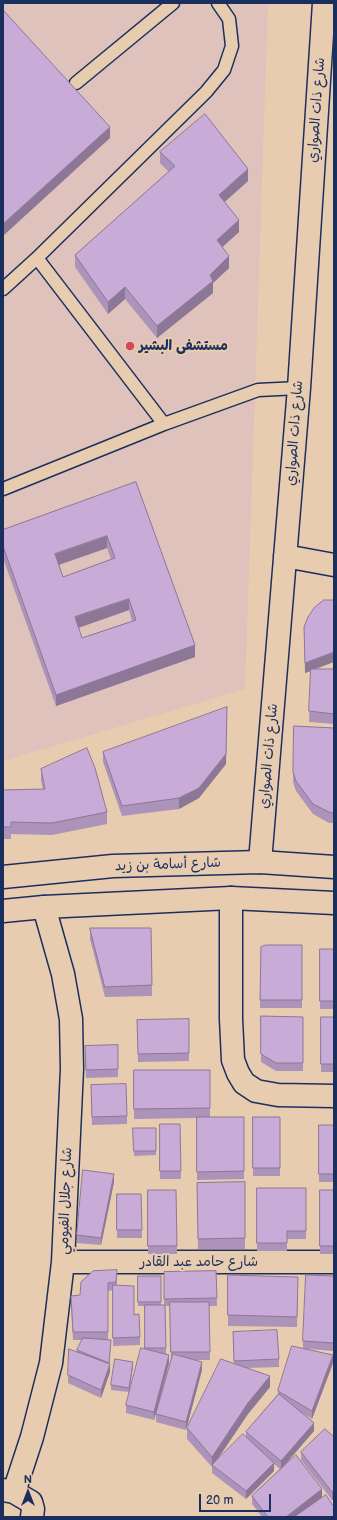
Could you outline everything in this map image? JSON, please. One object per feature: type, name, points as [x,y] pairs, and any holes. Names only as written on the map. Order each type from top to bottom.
[{"type":"main road","name":"شارع ذات الصواري","points":[[260,862],[299,388],[324,3]]},
{"type":"main road","points":[[285,556],[334,565]]},
{"type":"main road","name":"شارع أسامة بن زيد","points":[[3,877],[113,866],[260,862],[334,867]]},
{"type":"main road","points":[[232,898],[231,1019],[233,1060],[238,1072],[244,1083],[256,1091],[278,1095],[334,1096]]},
{"type":"main road","points":[[3,911],[44,907],[232,898],[334,903]]},
{"type":"main road","name":"شارع جلال الفيومي","points":[[8,1491],[34,1431],[51,1363],[63,1262],[72,1069],[72,1019],[63,974],[44,907]]},
{"type":"main road","name":"شارع حامد عبد القادر","points":[[63,1262],[334,1262]]},
{"type":"main road","points":[[8,1491],[31,1502],[33,1509],[32,1517]]},
{"type":"lane","points":[[76,83],[173,3]]},
{"type":"lane","points":[[3,289],[37,258],[206,92],[224,70],[232,46],[229,18],[218,3]]},
{"type":"lane","points":[[37,258],[164,424]]},
{"type":"lane","points":[[3,489],[164,424],[258,390],[299,388]]},
{"type":"shaded area","name":"مستشفى البشير","points":[[3,3],[268,3],[245,689],[3,761]]},
{"type":"building","points":[[3,10],[110,127],[3,224]]},
{"type":"building","points":[[205,114],[248,169],[219,195],[239,220],[217,240],[229,256],[210,275],[213,281],[157,326],[125,287],[108,302],[75,255],[175,166],[160,152]]},
{"type":"building","points":[[136,482],[195,645],[56,695],[3,546],[3,530]],"holes":[[[107,536],[115,558],[63,577],[55,554]],[[129,599],[136,620],[82,638],[75,617]]]},
{"type":"building","points":[[324,600],[334,600],[334,652],[305,663],[304,627],[314,608]]},
{"type":"building","points":[[311,669],[334,669],[334,714],[309,711]]},
{"type":"building","points":[[227,707],[226,754],[199,788],[179,798],[122,806],[103,752]]},
{"type":"building","points":[[294,726],[334,728],[334,813],[313,804],[296,781],[293,772]]},
{"type":"building","points":[[87,748],[95,768],[107,812],[52,823],[11,822],[11,827],[3,827],[3,790],[45,789],[41,769]]},
{"type":"building","points":[[90,928],[151,928],[152,985],[105,987]]},
{"type":"building","points":[[266,945],[302,945],[302,1000],[260,1000],[261,947]]},
{"type":"building","points":[[320,949],[334,949],[334,1001],[320,1001]]},
{"type":"building","points":[[261,1016],[303,1017],[303,1063],[276,1063],[261,1054]]},
{"type":"building","points":[[321,1017],[334,1017],[334,1064],[321,1064]]},
{"type":"building","points":[[189,1019],[189,1053],[138,1054],[137,1020]]},
{"type":"building","points":[[118,1045],[118,1069],[86,1070],[85,1046]]},
{"type":"building","points":[[134,1070],[210,1070],[210,1108],[134,1109]]},
{"type":"building","points":[[126,1084],[127,1116],[92,1117],[91,1085]]},
{"type":"building","points":[[197,1117],[244,1117],[244,1171],[197,1172]]},
{"type":"building","points":[[253,1117],[280,1117],[280,1168],[253,1168]]},
{"type":"building","points":[[160,1124],[180,1124],[181,1171],[160,1171]]},
{"type":"building","points":[[319,1125],[334,1125],[334,1174],[319,1174]]},
{"type":"building","points":[[133,1128],[156,1128],[156,1151],[134,1151]]},
{"type":"building","points":[[83,1170],[114,1174],[101,1238],[77,1235]]},
{"type":"building","points":[[245,1182],[245,1238],[198,1239],[197,1183]]},
{"type":"building","points":[[257,1188],[306,1188],[306,1231],[287,1231],[287,1243],[257,1243]]},
{"type":"building","points":[[148,1190],[176,1190],[177,1246],[148,1246]]},
{"type":"building","points":[[320,1190],[334,1190],[334,1246],[320,1246]]},
{"type":"building","points":[[117,1194],[141,1194],[142,1230],[117,1230]]},
{"type":"building","points":[[117,1270],[116,1282],[108,1283],[108,1332],[73,1332],[71,1296],[80,1295],[81,1282],[93,1271]]},
{"type":"building","points":[[216,1271],[217,1298],[164,1299],[164,1272]]},
{"type":"building","points":[[228,1275],[298,1277],[297,1317],[228,1315]]},
{"type":"building","points":[[306,1275],[334,1276],[334,1343],[303,1341]]},
{"type":"building","points":[[138,1276],[161,1276],[161,1302],[138,1302]]},
{"type":"building","points":[[113,1285],[134,1286],[134,1315],[139,1314],[140,1337],[113,1338]]},
{"type":"building","points":[[170,1302],[209,1302],[210,1352],[171,1352]]},
{"type":"building","points":[[145,1305],[165,1305],[166,1348],[145,1348]]},
{"type":"building","points":[[277,1330],[279,1359],[234,1361],[233,1332]]},
{"type":"building","points":[[83,1338],[111,1340],[109,1363],[77,1350]]},
{"type":"building","points":[[292,1346],[333,1355],[312,1411],[278,1391]]},
{"type":"building","points":[[141,1348],[169,1355],[154,1412],[126,1405]]},
{"type":"building","points":[[69,1349],[110,1364],[101,1390],[68,1375]]},
{"type":"building","points":[[173,1354],[202,1362],[186,1422],[156,1414]]},
{"type":"building","points":[[115,1359],[133,1362],[129,1388],[111,1385]]},
{"type":"building","points":[[221,1359],[270,1376],[248,1403],[212,1457],[187,1428]]},
{"type":"building","points":[[279,1394],[314,1423],[281,1461],[246,1432]]},
{"type":"building","points":[[325,1429],[334,1437],[334,1491],[332,1492],[301,1452]]},
{"type":"building","points":[[243,1434],[274,1463],[246,1491],[212,1465]]},
{"type":"building","points":[[296,1455],[322,1489],[286,1517],[268,1517],[252,1496]]},
{"type":"building","points":[[326,1495],[334,1507],[334,1517],[294,1517]]},
{"type":"place","name":"مستشفى البشير","points":[[130,346]]}]
